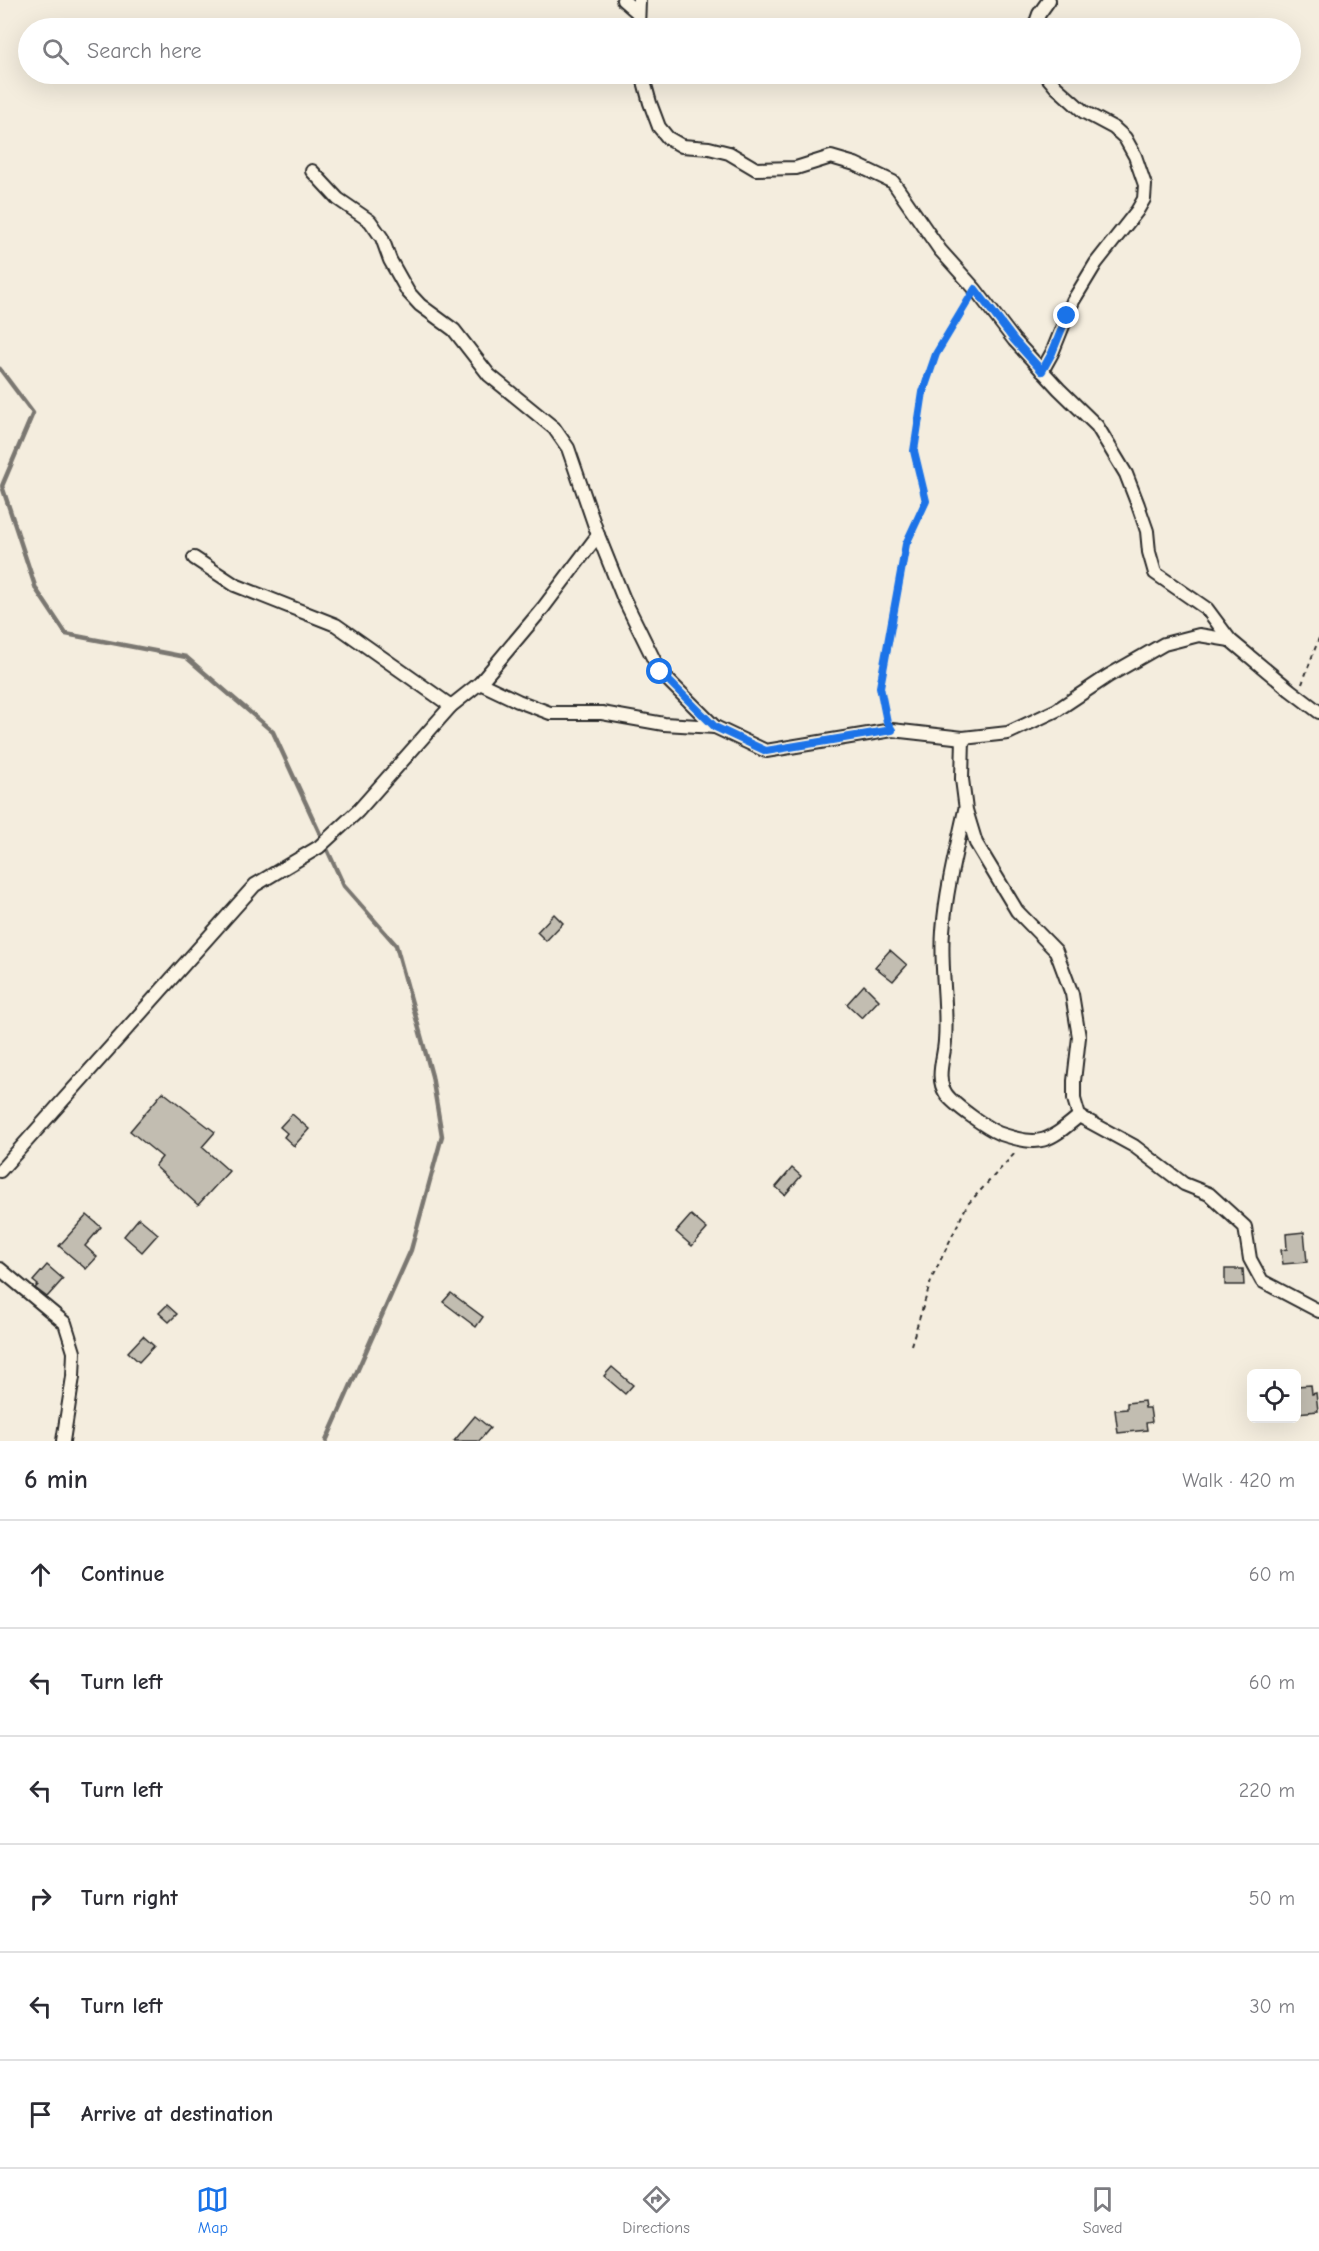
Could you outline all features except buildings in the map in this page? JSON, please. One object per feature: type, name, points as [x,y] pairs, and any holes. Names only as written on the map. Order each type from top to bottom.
[{"type":"street","points":[[623,0],[638,6]]},
{"type":"street","points":[[1038,18],[1049,0]]},
{"type":"street","points":[[645,84],[659,127],[668,138],[682,146],[709,148],[729,153],[756,169],[796,168],[831,157],[893,182],[940,250],[975,289],[1014,340],[1097,426],[1126,474],[1147,531],[1149,552],[1155,573],[1207,609],[1230,640],[1319,712]]},
{"type":"street","points":[[1042,371],[1052,353],[1073,301],[1096,263],[1137,211],[1144,199],[1145,185],[1135,156],[1125,138],[1114,128],[1084,112],[1053,84]]},
{"type":"street","points":[[312,171],[338,199],[370,221],[382,238],[390,260],[414,299],[454,330],[489,375],[554,428],[568,448],[598,535],[623,597],[660,672],[715,727],[766,751],[892,730],[963,738],[1008,733],[1057,710],[1108,676],[1164,644],[1199,634],[1230,640]]},
{"type":"street","points":[[0,1171],[255,885],[319,847],[358,811],[451,706],[480,683],[543,608],[598,535]]},
{"type":"street","points":[[194,558],[236,585],[336,625],[451,706]]},
{"type":"street","points":[[480,683],[550,713],[602,713],[664,724],[715,727]]},
{"type":"street","points":[[963,738],[962,779],[966,810],[976,843],[1017,911],[1056,951],[1072,994],[1079,1038],[1074,1081],[1074,1098],[1079,1116],[1134,1146],[1184,1184],[1209,1194],[1245,1227],[1250,1258],[1262,1281],[1319,1311]]},
{"type":"street","points":[[966,810],[950,879],[943,933],[945,1042],[940,1072],[946,1094],[969,1115],[995,1132],[1024,1142],[1040,1141],[1056,1135],[1079,1116]]},
{"type":"street","points":[[0,1269],[65,1323],[74,1352],[73,1377],[63,1441]]},
{"type":"path","points":[[892,730],[887,722],[880,687],[906,544],[926,501],[914,451],[923,392],[936,354],[975,289]]},
{"type":"path","points":[[1290,690],[1300,688],[1319,638]]},
{"type":"path","points":[[911,1346],[932,1278],[967,1205],[1024,1142]]},
{"type":"waterway","points":[[0,369],[33,413],[2,486],[36,589],[66,634],[186,657],[273,732],[344,886],[396,945],[432,1076],[442,1136],[411,1250],[326,1441]]},
{"type":"route","points":[[660,672],[715,727],[766,751],[892,730],[887,722],[880,687],[906,544],[926,501],[914,451],[923,392],[936,354],[975,289],[1014,340],[1042,371],[1067,316]]}]
